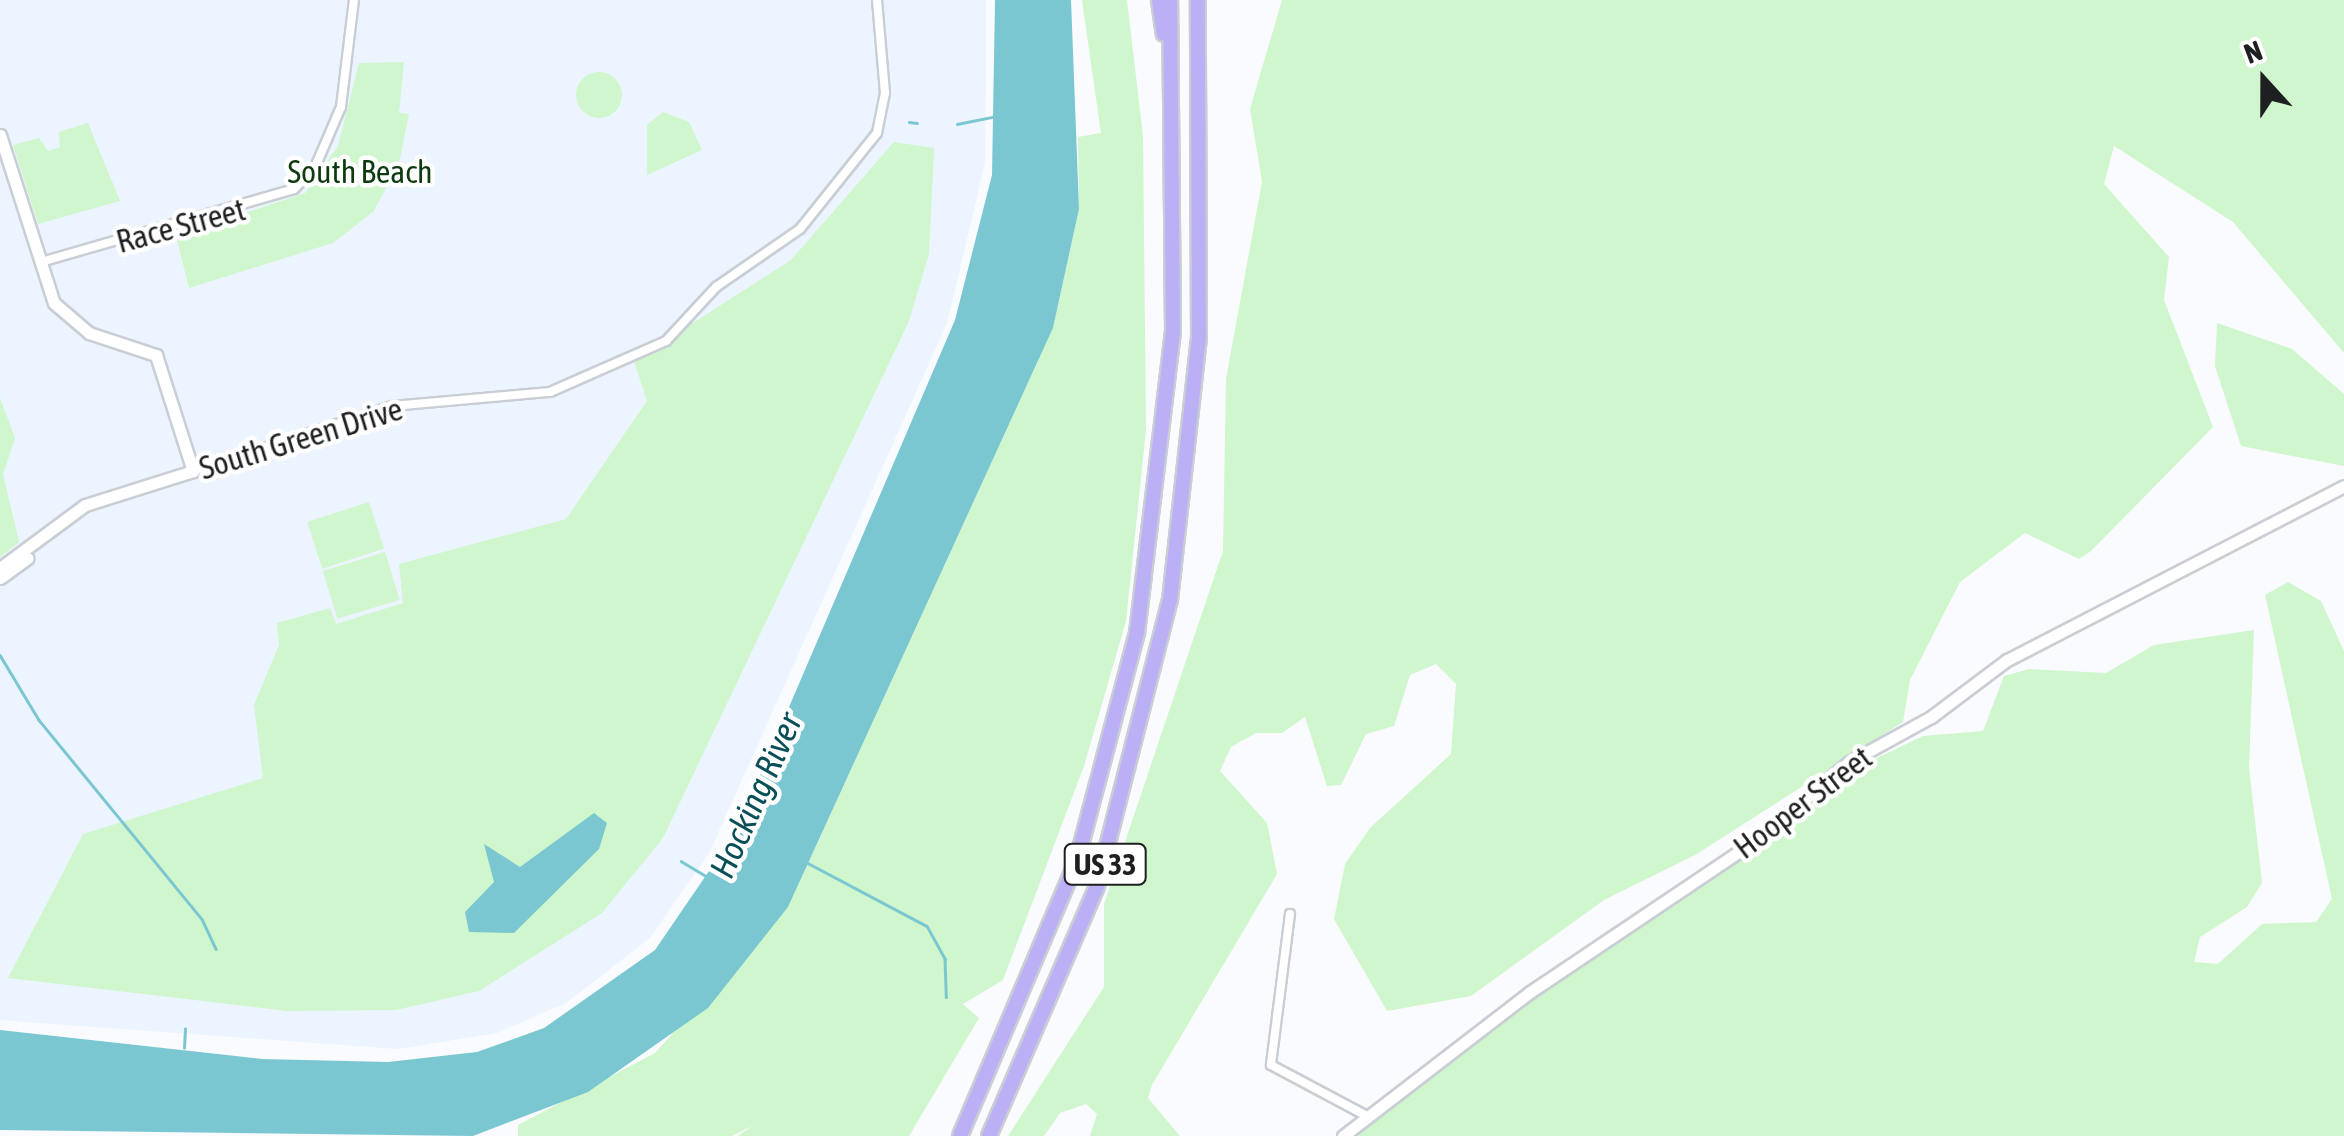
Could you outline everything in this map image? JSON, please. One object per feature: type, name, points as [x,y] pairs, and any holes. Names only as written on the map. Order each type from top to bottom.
[{"type":"highway","points":[[1159,0],[1168,58]]},
{"type":"highway","name":"US 33","points":[[960,1136],[1072,874],[1137,633],[1172,332],[1170,0]]},
{"type":"highway","name":"US 33","points":[[989,1136],[1098,886],[1170,600],[1199,339],[1200,0]]},
{"type":"street","name":"Race Street","points":[[41,262],[271,201],[298,185],[341,108],[354,0]]},
{"type":"street","name":"South Green Drive","points":[[0,568],[95,501],[392,406],[550,392],[666,341],[716,287],[800,229],[877,133],[884,93],[877,0]]},
{"type":"street","points":[[0,135],[41,262],[65,318],[160,360],[193,471]]},
{"type":"street","name":"Hooper Street","points":[[1343,1136],[1530,992],[1752,842],[1849,762],[1931,718],[2007,660],[2344,486]]},
{"type":"street","name":"South Green Drive","points":[[0,578],[45,535]]},
{"type":"street","points":[[1290,914],[1271,1065],[1368,1118]]},
{"type":"shaded area","points":[[0,0],[986,0],[985,163],[947,323],[709,853],[650,938],[566,1003],[497,1033],[398,1049],[0,1020]]},
{"type":"green space","points":[[1082,0],[1127,0],[1143,136],[1146,430],[1126,621],[1084,766],[1003,980],[963,1004],[979,1018],[909,1136],[738,1136],[752,1126],[732,1136],[518,1136],[518,1125],[655,1053],[788,907],[1053,328],[1079,209],[1078,137],[1101,133]]},
{"type":"green space","points":[[1282,0],[2344,0],[2344,353],[2233,222],[2114,146],[2104,184],[2169,257],[2164,300],[2213,427],[2079,559],[2025,533],[1960,582],[1910,680],[1903,722],[1695,855],[1604,900],[1471,996],[1387,1011],[1334,919],[1345,864],[1370,828],[1451,754],[1456,684],[1436,664],[1410,675],[1394,726],[1366,734],[1341,785],[1327,786],[1305,717],[1282,733],[1256,733],[1231,747],[1220,771],[1267,823],[1277,874],[1152,1085],[1148,1098],[1180,1136],[1090,1136],[1097,1114],[1086,1104],[1060,1113],[1044,1136],[1008,1136],[1104,987],[1104,904],[1223,551],[1226,379],[1262,182],[1250,109]]},
{"type":"green space","name":"South Beach","points":[[404,62],[399,113],[409,114],[399,163],[374,211],[333,243],[189,288],[176,236],[305,193],[338,146],[359,63]]},
{"type":"green space","points":[[599,72],[615,79],[622,95],[615,111],[599,118],[583,111],[576,95],[583,79]]},
{"type":"green space","points":[[663,112],[689,122],[702,150],[647,175],[647,125]]},
{"type":"green space","points":[[88,123],[120,201],[38,224],[13,145],[39,138],[48,151],[60,147],[59,132]]},
{"type":"green space","points":[[894,142],[934,148],[929,254],[909,321],[663,838],[602,913],[479,991],[396,1010],[287,1011],[8,978],[83,834],[263,778],[254,705],[279,645],[277,623],[330,608],[336,624],[403,603],[399,564],[566,519],[647,401],[634,361],[791,260]]},
{"type":"green space","points":[[2217,323],[2292,349],[2344,394],[2344,466],[2241,446],[2215,366]]},
{"type":"green space","points":[[0,398],[15,438],[3,474],[19,542],[0,557]]},
{"type":"green space","points":[[369,502],[384,549],[322,569],[307,522]]},
{"type":"green space","points":[[385,552],[400,600],[337,619],[323,571]]},
{"type":"green space","points":[[2288,582],[2321,601],[2344,651],[2344,1136],[1353,1136],[1498,1020],[1744,857],[1835,778],[1923,736],[1983,731],[2004,676],[2029,669],[2106,673],[2154,645],[2254,630],[2249,767],[2262,883],[2247,907],[2200,937],[2194,962],[2218,964],[2262,924],[2316,922],[2332,899],[2265,595]]},
{"type":"water","name":"Hocking River","points":[[995,0],[1071,0],[1079,209],[1053,328],[788,907],[708,1008],[588,1092],[473,1136],[0,1130],[0,1030],[262,1059],[388,1062],[477,1052],[544,1028],[655,950],[735,833],[955,320],[992,175]]},
{"type":"water","points":[[594,813],[607,823],[599,849],[514,933],[469,932],[465,912],[494,882],[484,844],[520,867]]},
{"type":"waterway","points":[[957,124],[997,116]]},
{"type":"waterway","points":[[909,122],[917,123]]},
{"type":"waterway","points":[[0,655],[39,720],[202,919],[216,949]]},
{"type":"waterway","name":"Hocking River","points":[[681,861],[709,878]]},
{"type":"waterway","points":[[806,862],[927,926],[945,959],[946,997]]},
{"type":"waterway","points":[[184,1048],[185,1029]]}]
